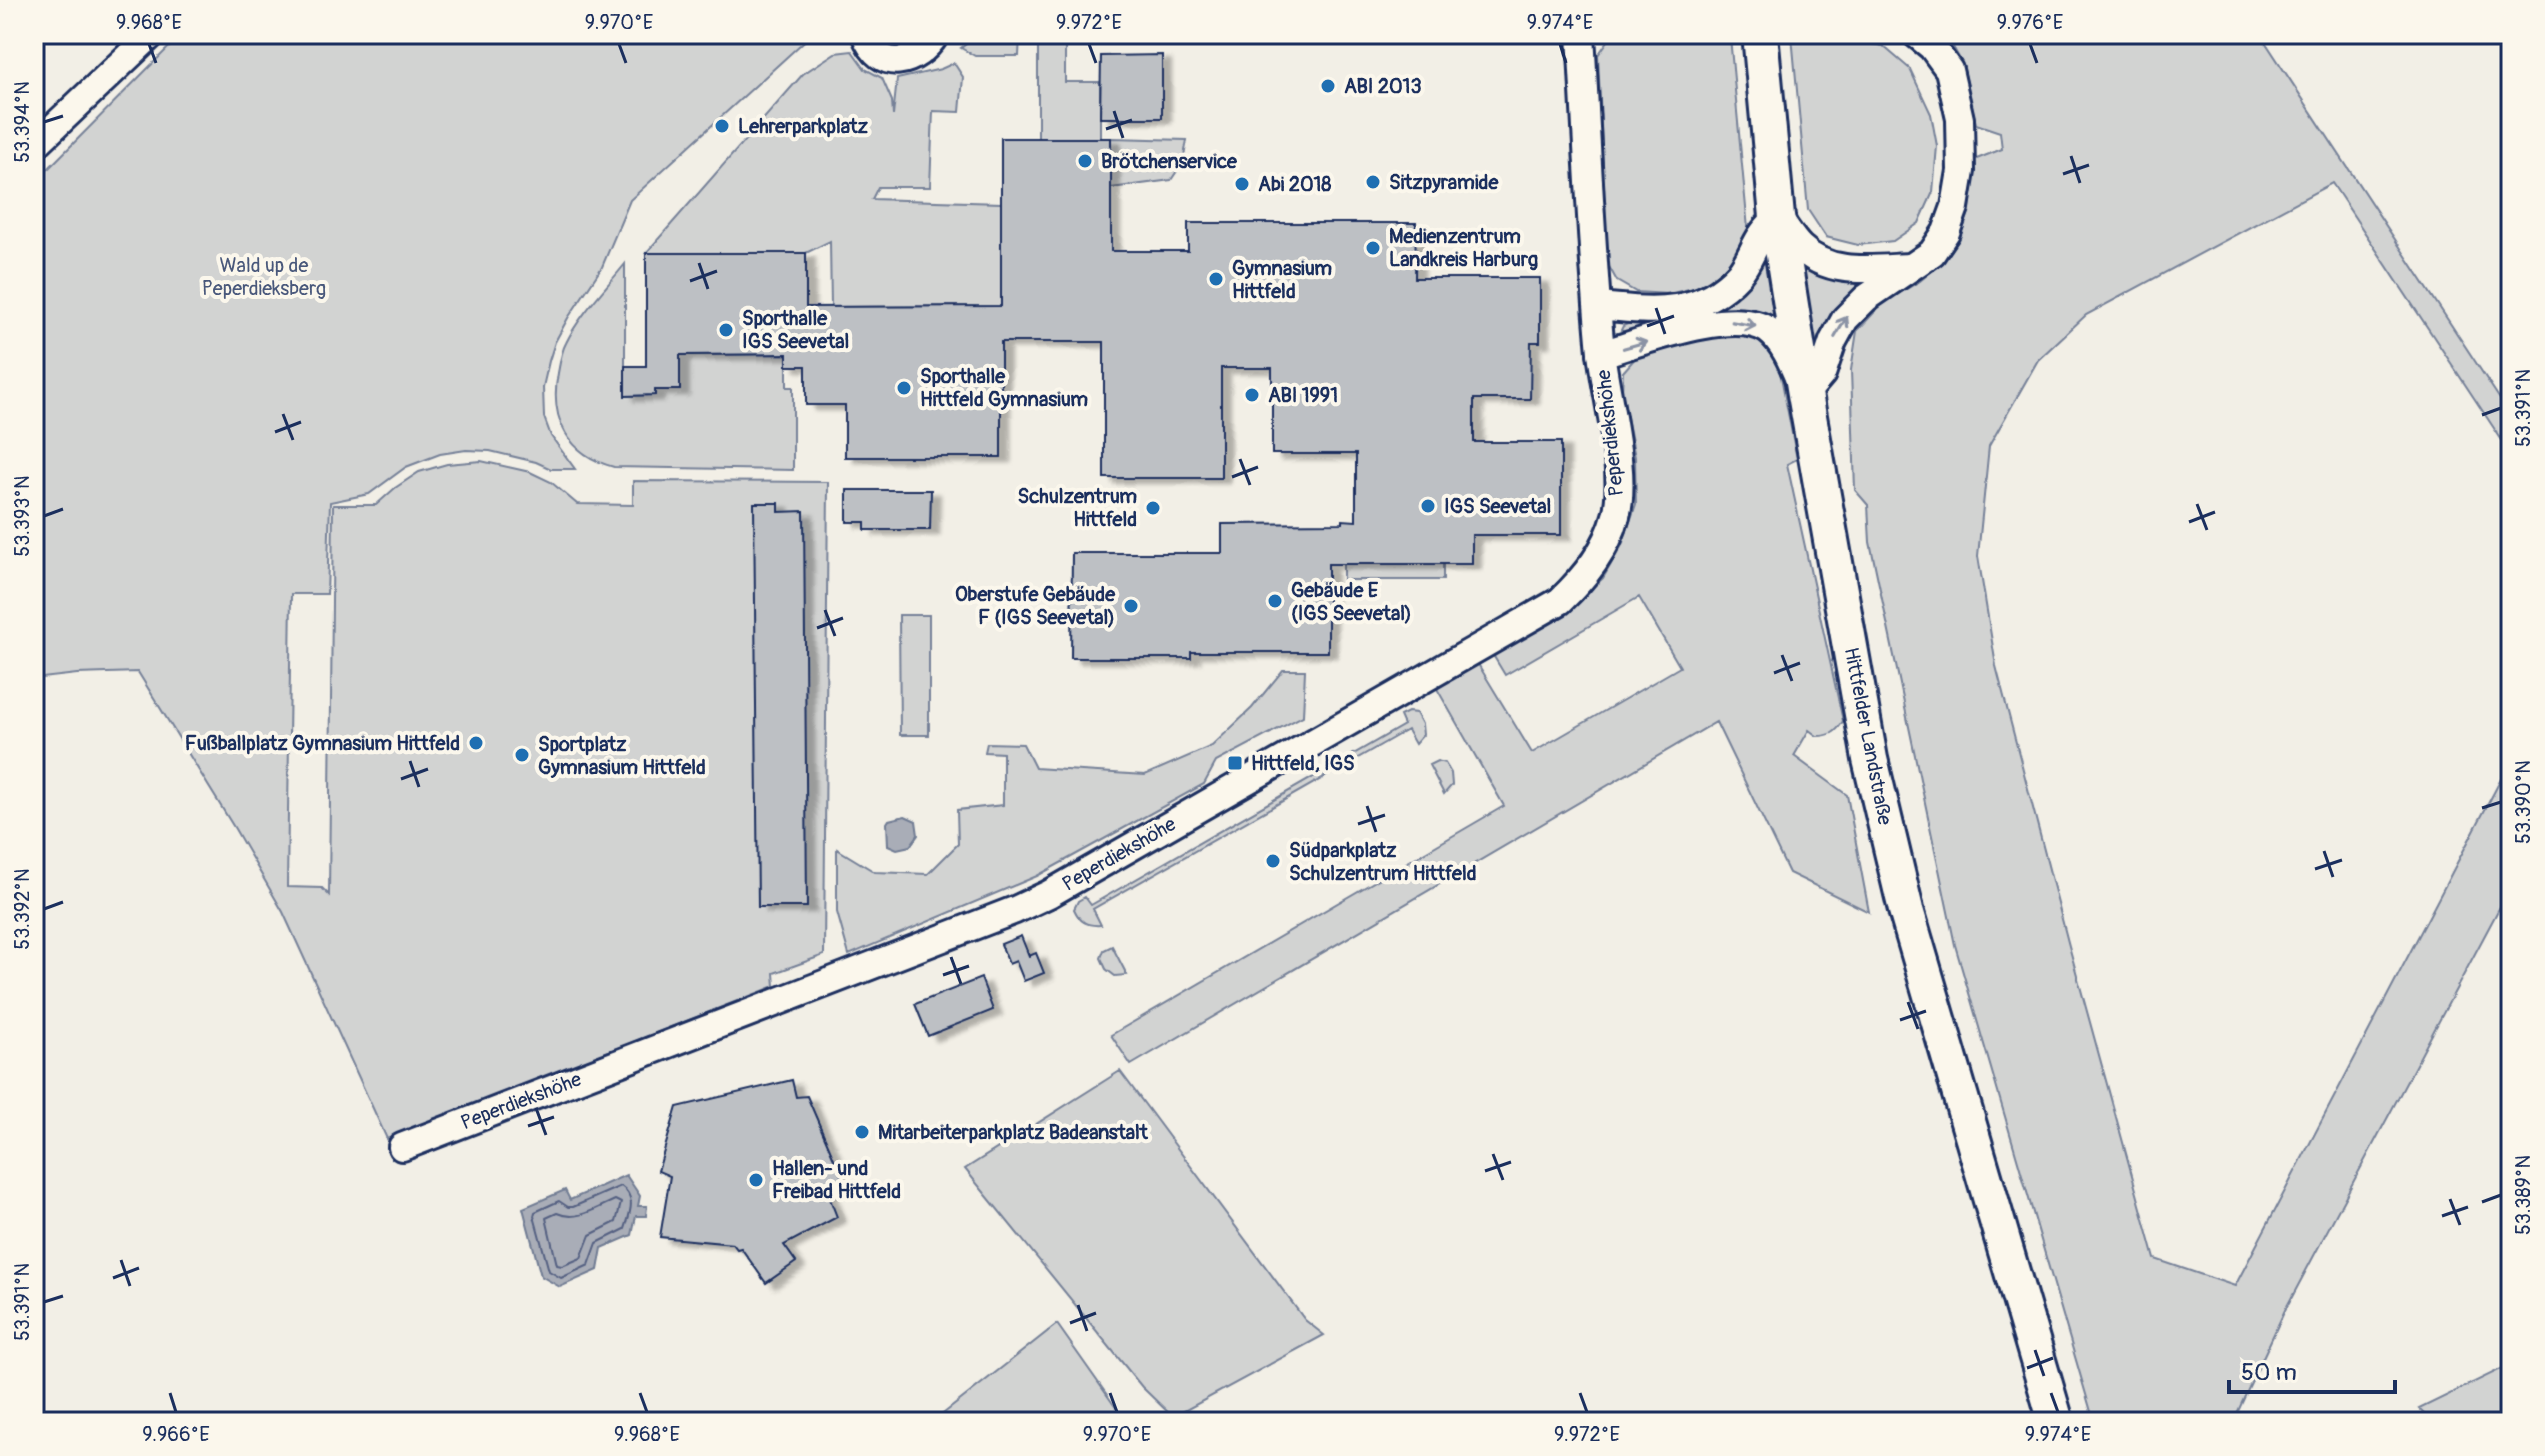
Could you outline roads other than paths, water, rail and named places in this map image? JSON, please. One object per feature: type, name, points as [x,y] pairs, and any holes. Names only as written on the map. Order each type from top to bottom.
[{"type":"main road","name":"Hittfelder Landstraße","points":[[1760,34],[1777,217],[1870,759],[1906,910],[2056,1422]]},
{"type":"street","points":[[34,146],[152,34]]},
{"type":"street","points":[[865,34],[875,52],[884,60],[893,62],[916,55],[936,34]]},
{"type":"street","name":"Peperdiekshöhe","points":[[402,1147],[1015,910],[1049,894],[1560,601],[1583,579],[1599,556],[1616,517],[1619,501],[1619,474],[1601,354],[1581,34]]},
{"type":"street","points":[[1805,394],[1822,374],[1833,341],[1845,319],[1866,298],[1932,253],[1946,232],[1955,207],[1961,171],[1960,119],[1949,70],[1932,47],[1916,34]]},
{"type":"street","points":[[1598,306],[1665,310],[1711,298],[1738,275],[1760,237],[1777,217],[1801,248],[1838,268],[1867,270],[1911,266]]},
{"type":"street","name":"Peperdiekshöhe","points":[[1601,354],[1717,321],[1745,322],[1768,330],[1786,352],[1805,394]]},
{"type":"water","points":[[905,816],[916,821],[918,835],[910,846],[897,849],[888,845],[887,823]]},
{"type":"water","points":[[626,1175],[640,1196],[638,1206],[647,1206],[646,1216],[636,1216],[632,1235],[602,1248],[598,1270],[560,1287],[541,1276],[523,1208],[565,1190],[570,1200]]},
{"type":"place","name":"ABI 2013","points":[[1328,86]]},
{"type":"place","name":"Lehrerparkplatz","points":[[722,126]]},
{"type":"place","name":"Brötchenservice","points":[[1085,161]]},
{"type":"place","name":"Sitzpyramide","points":[[1373,182]]},
{"type":"place","name":"Abi 2018","points":[[1242,184]]},
{"type":"place","name":"Medienzentrum Landkreis Harburg","points":[[1373,248]]},
{"type":"place","name":"Gymnasium Hittfeld","points":[[1216,279]]},
{"type":"place","name":"Sporthalle IGS Seevetal","points":[[726,330]]},
{"type":"place","name":"Sporthalle Hittfeld Gymnasium","points":[[904,388]]},
{"type":"place","name":"ABI 1991","points":[[1252,395]]},
{"type":"place","name":"IGS Seevetal","points":[[1428,506]]},
{"type":"place","name":"Schulzentrum Hittfeld","points":[[1153,508]]},
{"type":"place","name":"Gebäude E (IGS Seevetal)","points":[[1275,601]]},
{"type":"place","name":"Oberstufe Gebäude F (IGS Seevetal)","points":[[1131,606]]},
{"type":"place","name":"Fußballplatz Gymnasium Hittfeld","points":[[476,743]]},
{"type":"place","name":"Sportplatz Gymnasium Hittfeld","points":[[522,755]]},
{"type":"place","name":"Hittfeld, IGS","points":[[1235,763]]},
{"type":"place","name":"Südparkplatz Schulzentrum Hittfeld","points":[[1273,861]]},
{"type":"place","name":"Mitarbeiterparkplatz Badeanstalt","points":[[862,1132]]},
{"type":"place","name":"Hallen- und Freibad Hittfeld","points":[[756,1180]]},
{"type":"park label","name":"Wald up de Peperdieksberg","points":[[264,276]]}]
